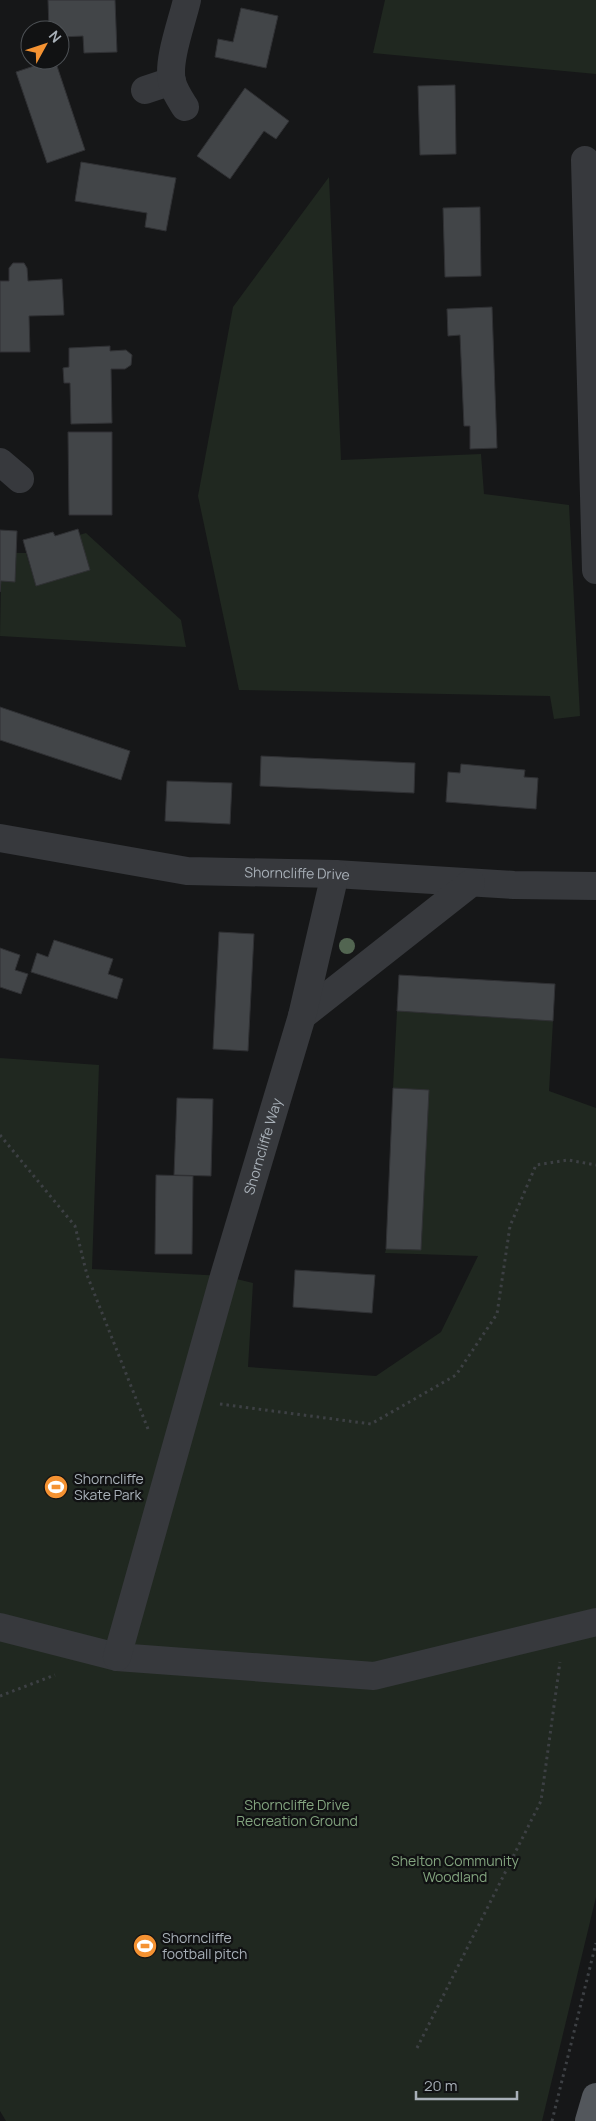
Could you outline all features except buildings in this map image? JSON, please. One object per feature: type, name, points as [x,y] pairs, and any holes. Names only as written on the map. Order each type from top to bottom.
[{"type":"main road","points":[[589,2121],[596,2097]]},
{"type":"street","points":[[186,107],[177,94],[172,81],[171,65],[187,0]]},
{"type":"street","points":[[145,90],[172,81]]},
{"type":"street","points":[[585,160],[596,570]]},
{"type":"street","name":"Shorncliffe Drive","points":[[0,838],[186,871],[334,874],[471,883],[596,886]]},
{"type":"street","name":"Shorncliffe Way","points":[[117,1657],[224,1276],[302,1016],[334,874]]},
{"type":"street","points":[[302,1016],[471,883]]},
{"type":"street","points":[[0,1626],[117,1657],[374,1676],[596,1622]]},
{"type":"path","points":[[0,1135],[75,1226],[88,1275],[149,1433]]},
{"type":"path","points":[[190,1399],[371,1424],[456,1375],[497,1314],[510,1226],[536,1165],[568,1160],[596,1165]]},
{"type":"path","points":[[417,2048],[541,1801],[564,1629]]},
{"type":"path","points":[[552,2121],[596,1944]]},
{"type":"green space","points":[[385,0],[596,0],[596,74],[373,53]]},
{"type":"green space","points":[[329,177],[341,460],[481,454],[484,494],[569,505],[580,716],[554,719],[550,696],[239,690],[198,496],[233,307]]},
{"type":"green space","points":[[86,533],[181,620],[186,647],[0,636],[1,581],[15,582],[16,553],[26,553],[36,586],[79,535]]},
{"type":"green space","name":"Shorncliffe Drive Recreation Ground","points":[[397,1011],[553,1021],[549,1091],[596,1108],[596,1897],[542,2121],[6,2121],[0,2111],[0,1058],[99,1065],[92,1269],[224,1276],[253,1283],[248,1367],[376,1376],[441,1332],[478,1256],[385,1253],[386,1249],[421,1250],[428,1090],[393,1088]]},
{"type":"place","name":"Shorncliffe Skate Park","points":[[56,1487]]},
{"type":"place","name":"Shorncliffe football pitch","points":[[145,1946]]},
{"type":"park label","name":"Shelton Community Woodland","points":[[455,1869]]}]
